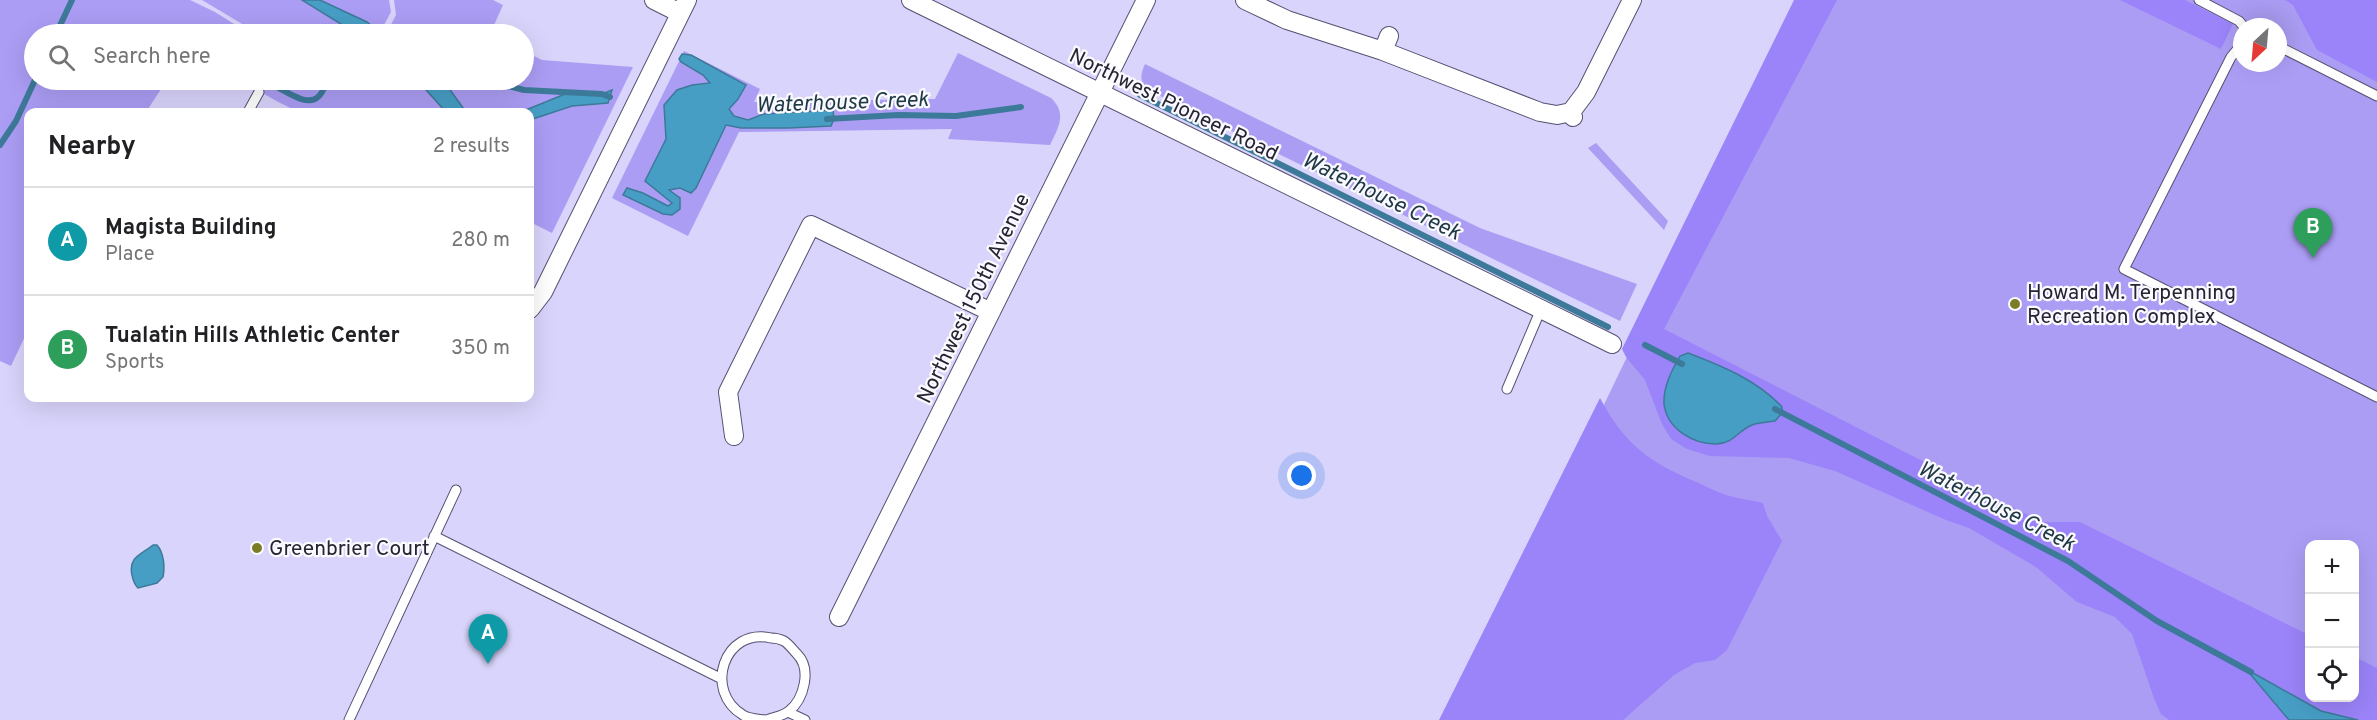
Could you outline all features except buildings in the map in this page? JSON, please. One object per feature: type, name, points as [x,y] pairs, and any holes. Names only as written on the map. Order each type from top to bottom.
[{"type":"street","points":[[534,304],[543,292],[684,7],[654,0]]},
{"type":"street","name":"Northwest Pioneer Road","points":[[911,0],[1612,344]]},
{"type":"street","name":"Northwest 150th Avenue","points":[[839,617],[1146,0]]},
{"type":"street","points":[[1245,0],[1287,20],[1386,43],[1540,112],[1557,115],[1572,114],[1586,92],[1632,0]]},
{"type":"street","points":[[734,436],[728,392],[811,225],[991,312]]},
{"type":"lane","points":[[2199,0],[2233,18]]},
{"type":"lane","points":[[2287,51],[2377,96]]},
{"type":"lane","points":[[2233,55],[2124,268],[2377,397]]},
{"type":"lane","points":[[250,108],[259,92]]},
{"type":"lane","points":[[1507,389],[1541,309]]},
{"type":"lane","points":[[349,720],[456,490]]},
{"type":"lane","points":[[434,536],[720,678]]},
{"type":"lane","points":[[761,635],[784,641],[800,657],[805,676],[801,696],[788,712],[766,720],[744,716],[727,700],[720,678],[725,657],[740,642],[761,635]]},
{"type":"lane","points":[[788,712],[805,720]]},
{"type":"shaded area","points":[[0,0],[190,0],[234,24],[24,24],[24,90],[160,90],[149,108],[24,108],[24,338],[11,366],[0,361]]},
{"type":"shaded area","points":[[202,0],[389,0],[391,12],[384,24],[242,24]]},
{"type":"shaded area","points":[[394,0],[493,0],[503,5],[494,24],[391,24],[396,15]]},
{"type":"shaded area","points":[[1794,0],[1837,0],[1664,329],[2042,522],[2080,522],[2305,633],[2305,702],[2359,702],[2359,659],[2377,668],[2377,720],[2169,720],[2161,714],[2155,701],[2132,634],[2115,617],[2077,602],[2036,567],[1969,528],[1835,471],[1789,458],[1710,456],[1687,449],[1671,439],[1662,424],[1645,380],[1622,349]]},
{"type":"shaded area","name":"Howard M. Terpenning Recreation Complex","points":[[1799,0],[2377,0],[2377,720],[1452,720]]},
{"type":"shaded area","points":[[2120,0],[2185,0],[2233,24],[2221,49]]},
{"type":"shaded area","points":[[2285,0],[2377,0],[2377,82],[2317,50],[2293,5]]},
{"type":"shaded area","points":[[684,51],[760,89],[754,102],[935,99],[958,53],[1051,98],[1059,109],[1060,120],[1050,145],[948,139],[952,129],[739,132],[688,236],[612,198]]},
{"type":"shaded area","points":[[534,56],[542,60],[633,67],[552,233],[534,224],[534,108],[292,108],[259,90],[534,90]]},
{"type":"shaded area","points":[[1145,64],[1480,228],[1637,284],[1620,321],[1150,91],[1141,79]]},
{"type":"shaded area","points":[[1596,143],[1668,221],[1664,230],[1588,148]]},
{"type":"shaded area","points":[[1600,398],[1629,440],[1651,459],[1679,475],[1718,492],[1763,503],[1767,516],[1782,541],[1727,650],[1715,660],[1695,663],[1674,675],[1623,720],[1439,720]]},
{"type":"water","points":[[302,0],[320,0],[369,24],[341,24]]},
{"type":"water","points":[[682,54],[691,55],[746,85],[729,109],[734,116],[748,120],[764,114],[833,110],[834,119],[831,126],[741,128],[726,125],[696,188],[691,193],[680,188],[669,190],[680,198],[680,209],[672,215],[663,214],[623,195],[627,188],[643,193],[668,206],[672,203],[645,181],[666,139],[664,105],[677,90],[710,83],[703,75],[681,62],[679,59]]},
{"type":"water","points":[[426,90],[450,90],[463,108],[442,108]]},
{"type":"water","points":[[612,90],[608,103],[572,106],[534,119],[534,108],[531,108],[565,94],[602,94]]},
{"type":"water","points":[[1688,353],[1750,381],[1782,407],[1782,413],[1775,421],[1752,425],[1722,443],[1699,441],[1682,433],[1670,421],[1666,413],[1664,398],[1677,361],[1680,356]]},
{"type":"water","points":[[153,545],[157,545],[163,556],[163,577],[157,583],[138,588],[133,579],[132,564],[136,557]]},
{"type":"water","points":[[2246,669],[2321,711],[2358,720],[2289,720]]},
{"type":"waterway","points":[[61,24],[72,0]]},
{"type":"waterway","points":[[0,145],[16,121],[30,90]]},
{"type":"waterway","points":[[283,90],[303,100],[314,100],[323,90]]},
{"type":"waterway","name":"Waterhouse Creek","points":[[524,90],[602,94],[610,97]]},
{"type":"waterway","name":"Waterhouse Creek","points":[[1140,95],[1608,327]]},
{"type":"waterway","name":"Waterhouse Creek","points":[[827,119],[898,115],[956,116],[1021,107]]},
{"type":"waterway","name":"Waterhouse Creek","points":[[1645,345],[1682,364]]},
{"type":"waterway","name":"Waterhouse Creek","points":[[1775,409],[2068,561],[2157,621],[2251,672]]},
{"type":"place","name":"Tualatin Hills Athletic Center","points":[[2313,258]]},
{"type":"place","name":"Howard M. Terpenning Recreation Complex","points":[[2015,304]]},
{"type":"place","name":"Greenbrier Court","points":[[257,548]]},
{"type":"place","name":"Magista Building","points":[[488,664]]}]
